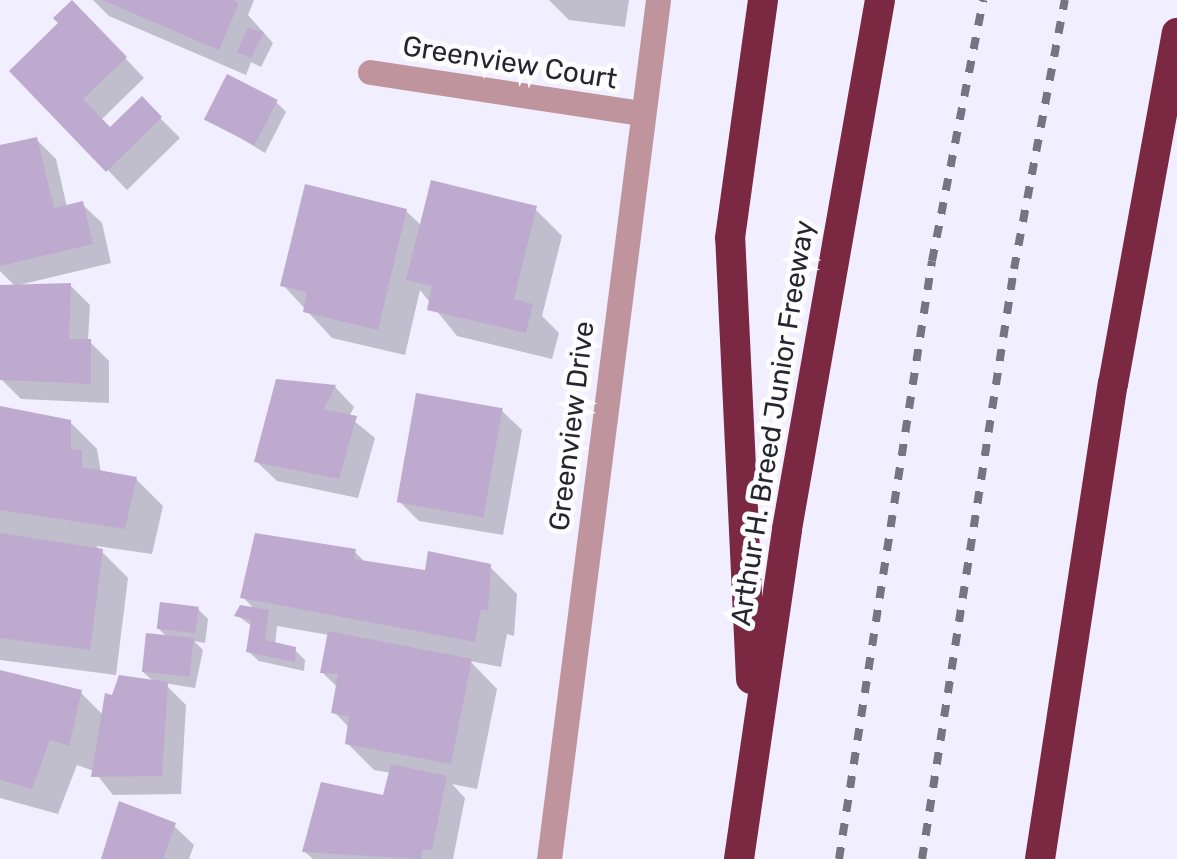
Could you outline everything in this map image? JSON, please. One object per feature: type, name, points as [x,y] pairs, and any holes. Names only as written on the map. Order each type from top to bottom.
[{"type":"highway","points":[[754,748],[730,238],[764,0]]},
{"type":"highway","name":"Arthur H. Breed Junior Freeway","points":[[739,859],[823,306],[880,0]]},
{"type":"highway","points":[[1040,859],[1151,165],[1177,33]]},
{"type":"highway","points":[[1151,165],[1177,104]]},
{"type":"street","name":"Greenview Drive","points":[[549,859],[640,114],[658,0]]},
{"type":"street","name":"Greenview Court","points":[[370,72],[640,114]]},
{"type":"building","points":[[72,0],[127,57],[83,99],[110,127],[142,96],[162,117],[106,172],[9,71],[58,23],[53,18]]},
{"type":"building","points":[[102,0],[233,0],[239,3],[219,50]]},
{"type":"building","points":[[248,28],[264,32],[251,58],[237,52]]},
{"type":"building","points":[[227,74],[278,100],[255,145],[204,119]]},
{"type":"building","points":[[37,137],[54,208],[83,201],[93,244],[0,266],[0,145]]},
{"type":"building","points":[[431,180],[537,206],[514,299],[533,304],[526,333],[427,310],[432,286],[406,280]]},
{"type":"building","points":[[305,184],[407,209],[378,330],[303,312],[307,292],[280,286]]},
{"type":"building","points":[[71,283],[69,339],[91,339],[91,384],[0,380],[0,285]]},
{"type":"building","points":[[276,379],[336,385],[324,409],[357,416],[339,479],[254,462]]},
{"type":"building","points":[[416,393],[503,408],[483,518],[397,502]]},
{"type":"building","points":[[0,406],[71,420],[71,449],[82,450],[82,467],[137,477],[125,529],[0,510]]},
{"type":"building","points":[[0,533],[103,549],[90,650],[0,638]]},
{"type":"building","points":[[255,533],[356,549],[354,559],[425,570],[428,551],[491,564],[488,611],[481,609],[475,642],[240,598]]},
{"type":"building","points":[[160,602],[199,607],[195,634],[157,629]]},
{"type":"building","points":[[240,605],[269,610],[265,640],[296,647],[295,662],[246,652],[251,620],[234,616]]},
{"type":"building","points":[[328,631],[472,659],[451,764],[345,744],[349,716],[331,713],[338,674],[320,673]]},
{"type":"building","points":[[146,633],[194,638],[190,677],[142,672]]},
{"type":"building","points":[[0,670],[82,690],[69,746],[50,740],[32,789],[0,780]]},
{"type":"building","points":[[119,675],[168,682],[162,776],[91,777],[105,693],[112,695]]},
{"type":"building","points":[[391,764],[447,776],[432,850],[422,850],[421,859],[302,852],[321,782],[383,795]]},
{"type":"building","points":[[119,801],[176,823],[163,859],[101,859]]},
{"type":"railway","points":[[839,859],[932,261],[983,0]]},
{"type":"railway","points":[[922,859],[1014,269],[1065,0]]}]
